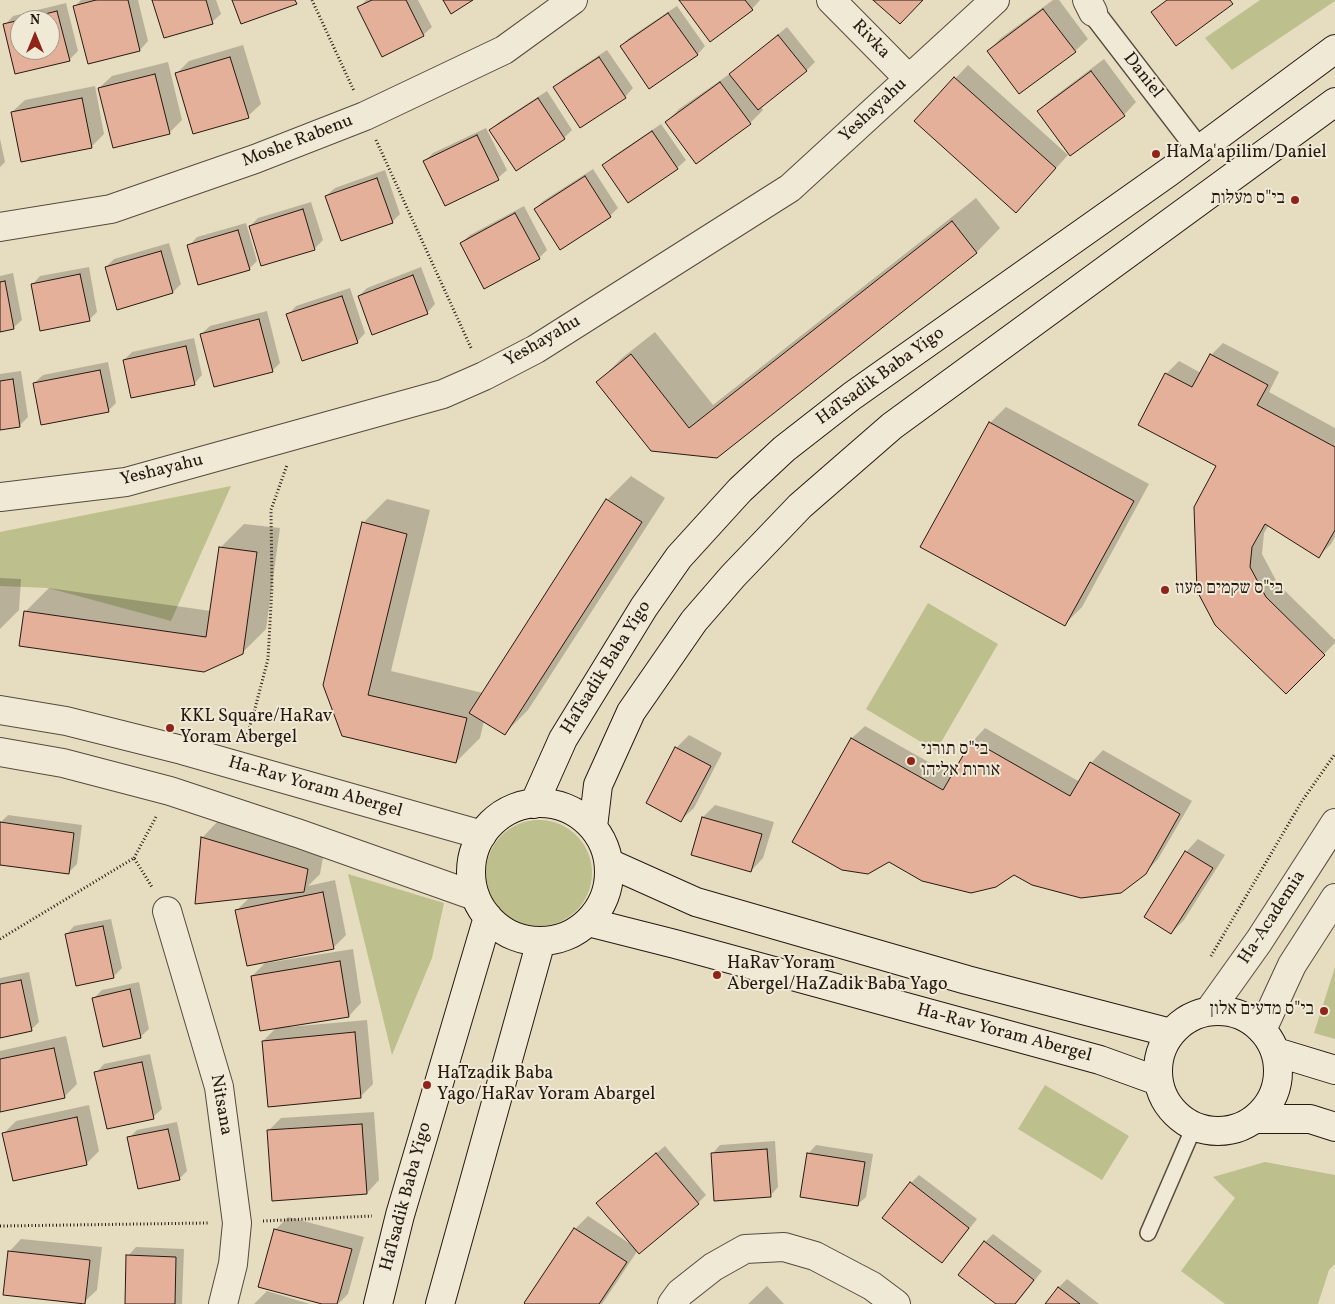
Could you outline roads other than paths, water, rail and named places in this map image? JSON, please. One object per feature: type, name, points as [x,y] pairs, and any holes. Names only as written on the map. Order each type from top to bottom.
[{"type":"main road","name":"Moshe Rabenu","points":[[0,227],[111,209],[255,159],[366,116],[504,50],[573,0]]},
{"type":"main road","name":"Rivka","points":[[831,0],[908,79]]},
{"type":"main road","name":"Yeshayahu","points":[[0,497],[126,482],[443,394],[484,376],[536,349],[790,188],[995,0]]},
{"type":"main road","name":"HaTsadik Baba Yigo","points":[[534,804],[563,738],[644,607],[679,557],[740,490],[784,449],[852,396],[1199,150],[1335,50]]},
{"type":"main road","points":[[593,827],[598,785],[632,712],[694,621],[732,576],[800,506],[892,426],[1335,102]]},
{"type":"main road","name":"Ha-Rav Yoram Abergel","points":[[0,710],[66,721],[182,750],[482,835]]},
{"type":"main road","points":[[0,752],[64,763],[170,791],[300,834],[481,907]]},
{"type":"main road","points":[[534,804],[555,805],[576,813],[593,827],[606,850],[609,863],[608,885],[601,905],[588,922],[574,932],[558,939],[542,941],[522,938],[503,931],[481,907],[471,876],[474,854],[482,835],[492,823],[504,814],[518,807],[534,804]]},
{"type":"main road","name":"Ha-Academia","points":[[1209,1011],[1259,941],[1335,823]]},
{"type":"main road","points":[[609,863],[696,902],[967,980],[1171,1033]]},
{"type":"main road","points":[[1269,1041],[1292,965],[1335,898]]},
{"type":"main road","name":"HaTsadik Baba Yigo","points":[[378,1304],[481,907]]},
{"type":"main road","name":"Nitsana","points":[[167,911],[219,1088],[237,1223],[233,1264],[223,1304]]},
{"type":"main road","name":"Ha-Rav Yoram Abergel","points":[[588,922],[1100,1060],[1158,1081]]},
{"type":"main road","points":[[440,1304],[542,941]]},
{"type":"main road","points":[[1209,1011],[1225,1011],[1239,1014],[1252,1021],[1269,1041],[1278,1063],[1279,1076],[1275,1092],[1269,1104],[1255,1119],[1242,1127],[1226,1131],[1210,1131],[1194,1127],[1180,1118],[1169,1107],[1161,1093],[1158,1081],[1157,1070],[1160,1053],[1171,1033],[1184,1021],[1197,1014],[1209,1011]]},
{"type":"main road","points":[[1269,1041],[1335,1070]]},
{"type":"main road","points":[[1255,1119],[1310,1119],[1335,1127]]},
{"type":"main road","points":[[672,1304],[680,1293],[713,1267],[745,1250],[784,1247],[815,1256],[872,1286],[896,1304]]},
{"type":"street","name":"Daniel","points":[[1090,6],[1199,150]]},
{"type":"lane","points":[[1148,1233],[1194,1127]]},
{"type":"place","name":"HaMa'apilim/Daniel","points":[[1156,154]]},
{"type":"place","name":"בי\"ס מעלות","points":[[1295,200]]},
{"type":"place","name":"בי\"ס שקמים מעוז","points":[[1165,590]]},
{"type":"place","name":"KKL Square/HaRav Yoram Abergel","points":[[170,728]]},
{"type":"place","name":"בי\"ס תורני אורות אליהו","points":[[911,761]]},
{"type":"place","name":"HaRav Yoram Abergel/HaZadik Baba Yago","points":[[717,975]]},
{"type":"place","name":"בי\"ס מדעים אלון","points":[[1324,1011]]},
{"type":"place","name":"HaTzadik Baba Yago/HaRav Yoram Abargel","points":[[427,1085]]}]
